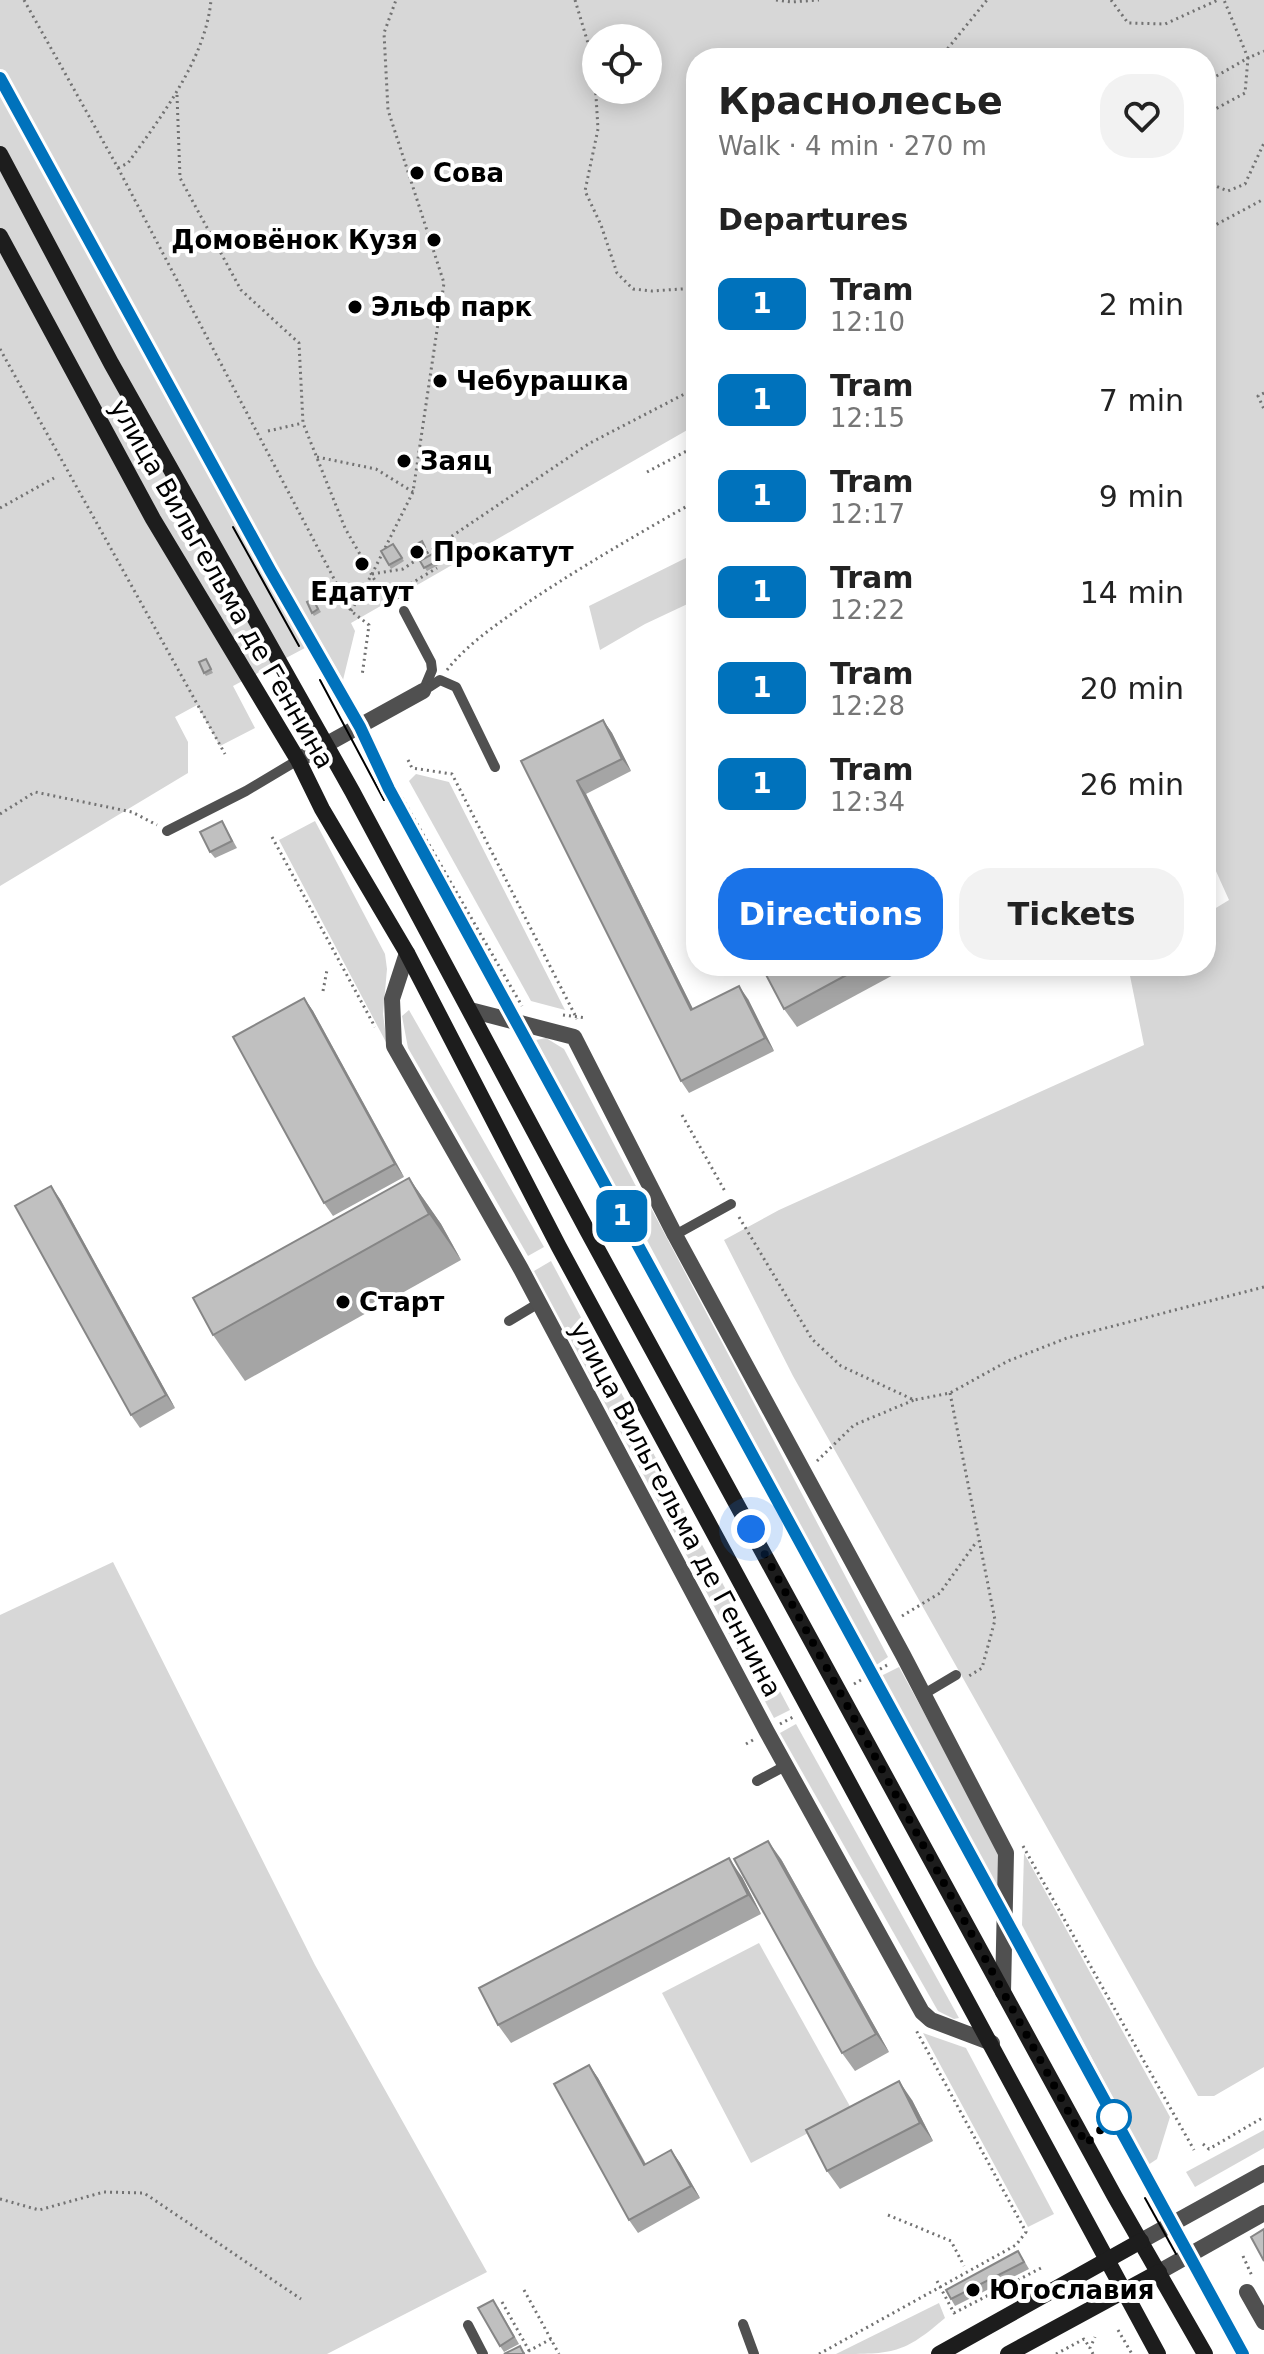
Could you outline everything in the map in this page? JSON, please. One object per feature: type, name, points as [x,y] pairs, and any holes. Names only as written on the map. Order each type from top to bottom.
[{"type":"main road","name":"улица Вильгельма де Геннина","points":[[0,154],[104,351],[326,746],[1003,1992],[1205,2354]]},
{"type":"main road","name":"улица Вильгельма де Геннина","points":[[0,236],[153,519],[298,760],[322,809],[407,953],[559,1247],[1158,2354]]},
{"type":"main road","points":[[939,2354],[1141,2241]]},
{"type":"main road","points":[[1008,2354],[1159,2272]]},
{"type":"street","points":[[298,760],[423,691]]},
{"type":"street","name":"улица Вильгельма де Геннина","points":[[407,953],[392,999],[394,1046],[539,1303],[767,1732],[922,2012],[931,2020],[992,2043]]},
{"type":"street","points":[[470,1010],[574,1037],[675,1235],[924,1694],[1006,1853],[1003,1992]]},
{"type":"street","points":[[1141,2241],[1264,2173]]},
{"type":"street","points":[[1159,2272],[1264,2213]]},
{"type":"street","points":[[1247,2292],[1264,2322]]},
{"type":"lane","points":[[404,611],[431,662],[432,670],[423,691]]},
{"type":"lane","points":[[423,691],[440,680],[456,687],[495,767]]},
{"type":"lane","points":[[167,831],[246,791],[298,760]]},
{"type":"lane","points":[[675,1235],[731,1204]]},
{"type":"lane","points":[[509,1321],[539,1303]]},
{"type":"lane","points":[[924,1694],[956,1675]]},
{"type":"lane","points":[[757,1781],[787,1765]]},
{"type":"lane","points":[[743,2324],[754,2354]]},
{"type":"lane","points":[[468,2325],[483,2354]]},
{"type":"path","points":[[24,0],[118,168],[351,611],[369,625],[362,676]]},
{"type":"path","points":[[118,168],[128,163],[177,95],[209,18],[211,0]]},
{"type":"path","points":[[351,611],[413,492],[444,283],[388,110],[384,33],[396,0]]},
{"type":"path","points":[[575,0],[594,63],[598,129],[585,191],[601,225],[617,273],[633,289],[686,289]]},
{"type":"path","points":[[776,0],[819,0]]},
{"type":"path","points":[[948,48],[987,0]]},
{"type":"path","points":[[1111,0],[1128,23],[1165,24],[1218,0]]},
{"type":"path","points":[[1216,109],[1245,93],[1248,58],[1224,0]]},
{"type":"path","points":[[1216,76],[1264,51]]},
{"type":"path","points":[[177,95],[180,178],[241,290],[299,343],[303,423],[345,528],[382,593],[395,593],[437,568]]},
{"type":"path","points":[[1216,186],[1228,191],[1245,184],[1264,143]]},
{"type":"path","points":[[1216,225],[1264,199]]},
{"type":"path","points":[[0,349],[225,754]]},
{"type":"path","points":[[372,574],[403,569],[590,443],[686,393]]},
{"type":"path","points":[[1264,393],[1258,396],[1264,409]]},
{"type":"path","points":[[268,431],[303,423]]},
{"type":"path","points":[[647,472],[686,451]]},
{"type":"path","points":[[317,457],[376,469],[413,492]]},
{"type":"path","points":[[0,508],[54,478]]},
{"type":"path","points":[[440,680],[458,656],[518,609],[588,562],[686,507]]},
{"type":"path","points":[[395,593],[404,611]]},
{"type":"path","points":[[390,777],[523,1009]]},
{"type":"path","points":[[0,814],[35,792],[132,812],[167,831]]},
{"type":"path","points":[[323,991],[327,970]]},
{"type":"path","points":[[563,1015],[586,1018]]},
{"type":"path","points":[[682,1115],[812,1339],[841,1366],[914,1400]]},
{"type":"path","points":[[814,1465],[854,1425],[914,1400],[950,1393],[1008,1361],[1067,1338],[1264,1287]]},
{"type":"path","points":[[950,1393],[995,1620],[982,1668]]},
{"type":"path","points":[[896,1620],[940,1593],[977,1541]]},
{"type":"path","points":[[1203,2144],[1209,2149],[1264,2117]]},
{"type":"path","points":[[0,2199],[39,2210],[104,2192],[144,2193],[301,2299]]},
{"type":"path","points":[[888,2215],[951,2241],[964,2266]]},
{"type":"path","points":[[819,2354],[1016,2245],[1026,2232]]},
{"type":"path","points":[[937,2281],[954,2313],[1043,2267]]},
{"type":"path","points":[[524,2290],[559,2354]]},
{"type":"path","points":[[502,2302],[530,2352]]},
{"type":"path","points":[[1118,2330],[1132,2354]]},
{"type":"path","points":[[1090,2348],[1095,2337]]},
{"type":"path","points":[[523,2354],[551,2339]]},
{"type":"path","points":[[1056,2354],[1084,2339],[1093,2354]]},
{"type":"shaded area","points":[[0,0],[1264,0],[1264,2067],[1214,2096],[1198,2096],[793,1376],[724,1240],[779,1210],[1144,1045],[1130,976],[1216,976],[1216,908],[1229,900],[1216,871],[1216,48],[686,48],[686,431],[351,623],[355,631],[343,680],[320,640],[233,686],[255,728],[220,746],[197,705],[175,717],[188,742],[188,773],[0,886]]},
{"type":"shaded area","points":[[686,558],[686,605],[600,650],[589,606]]},
{"type":"shaded area","points":[[416,774],[449,782],[565,1010],[531,1001],[409,781]]},
{"type":"shaded area","points":[[315,821],[385,954],[387,969],[383,1014],[387,1044],[279,840]]},
{"type":"shaded area","points":[[409,1010],[544,1247],[528,1256],[408,1048],[402,1016]]},
{"type":"shaded area","points":[[546,1038],[564,1049],[639,1192],[622,1203],[536,1040]]},
{"type":"shaded area","points":[[650,1206],[888,1657],[875,1666],[634,1216]]},
{"type":"shaded area","points":[[551,1261],[790,1710],[774,1718],[534,1271]]},
{"type":"shaded area","points":[[113,1562],[315,1965],[487,2272],[327,2354],[0,2354],[0,1615]]},
{"type":"shaded area","points":[[899,1667],[998,1848],[999,1892],[881,1676]]},
{"type":"shaded area","points":[[796,1724],[959,2018],[954,2019],[938,2011],[780,1733]]},
{"type":"shaded area","points":[[1024,1853],[1170,2117],[1157,2159],[1148,2165],[1022,1925]]},
{"type":"shaded area","points":[[759,1943],[852,2110],[751,2163],[662,1993]]},
{"type":"shaded area","points":[[923,2033],[966,2048],[1054,2214],[1028,2227]]},
{"type":"shaded area","points":[[1264,2130],[1264,2148],[1195,2187],[1186,2172]]},
{"type":"shaded area","points":[[939,2303],[945,2318],[907,2345],[885,2352],[836,2354]]},
{"type":"building","points":[[422,541],[425,547],[414,553],[411,547]]},
{"type":"building","points":[[393,544],[402,558],[389,565],[381,551]]},
{"type":"building","points":[[447,546],[451,554],[424,568],[420,561]]},
{"type":"building","points":[[313,599],[318,609],[312,613],[307,602]]},
{"type":"building","points":[[206,659],[211,669],[204,673],[199,662]]},
{"type":"building","points":[[603,720],[622,759],[577,781],[691,1010],[739,986],[765,1038],[681,1081],[521,761]]},
{"type":"building","points":[[222,821],[232,841],[210,852],[200,832]]},
{"type":"building","points":[[767,976],[845,976],[784,1009]]},
{"type":"building","points":[[304,998],[395,1164],[324,1203],[233,1037]]},
{"type":"building","points":[[409,1178],[429,1214],[213,1335],[193,1298]]},
{"type":"building","points":[[51,1186],[166,1395],[131,1415],[15,1206]]},
{"type":"building","points":[[768,1841],[876,2034],[842,2053],[734,1859]]},
{"type":"building","points":[[729,1858],[748,1895],[498,2025],[479,1988]]},
{"type":"building","points":[[589,2065],[644,2165],[671,2150],[691,2186],[629,2220],[554,2084]]},
{"type":"building","points":[[899,2081],[920,2123],[827,2171],[806,2130]]},
{"type":"building","points":[[1264,2229],[1264,2261],[1251,2237]]},
{"type":"building","points":[[1018,2251],[1024,2262],[951,2299],[946,2290]]},
{"type":"building","points":[[493,2300],[514,2337],[500,2346],[478,2308]]},
{"type":"building","points":[[520,2346],[524,2354],[504,2354]]},
{"type":"tram line","points":[[0,78],[270,570],[360,727],[389,789],[1243,2354]]},
{"type":"tram line","name":"1","points":[[0,78],[270,570],[360,727],[389,789],[1243,2354]]},
{"type":"tram line","points":[[233,527],[299,646]]},
{"type":"tram line","points":[[320,680],[384,800]]},
{"type":"tram line","points":[[1145,2198],[1176,2254]]},
{"type":"place","name":"Сова","points":[[417,173]]},
{"type":"place","name":"Домовёнок Кузя","points":[[434,240]]},
{"type":"place","name":"Эльф парк","points":[[355,307]]},
{"type":"place","name":"Чебурашка","points":[[440,381]]},
{"type":"place","name":"Заяц","points":[[404,461]]},
{"type":"place","name":"Прокатут","points":[[417,552]]},
{"type":"place","name":"Едатут","points":[[362,564]]},
{"type":"place","name":"Старт","points":[[343,1302]]},
{"type":"place","name":"Югославия","points":[[973,2290]]},
{"type":"route","points":[[751,1529],[1086,2144],[1114,2117]]}]
